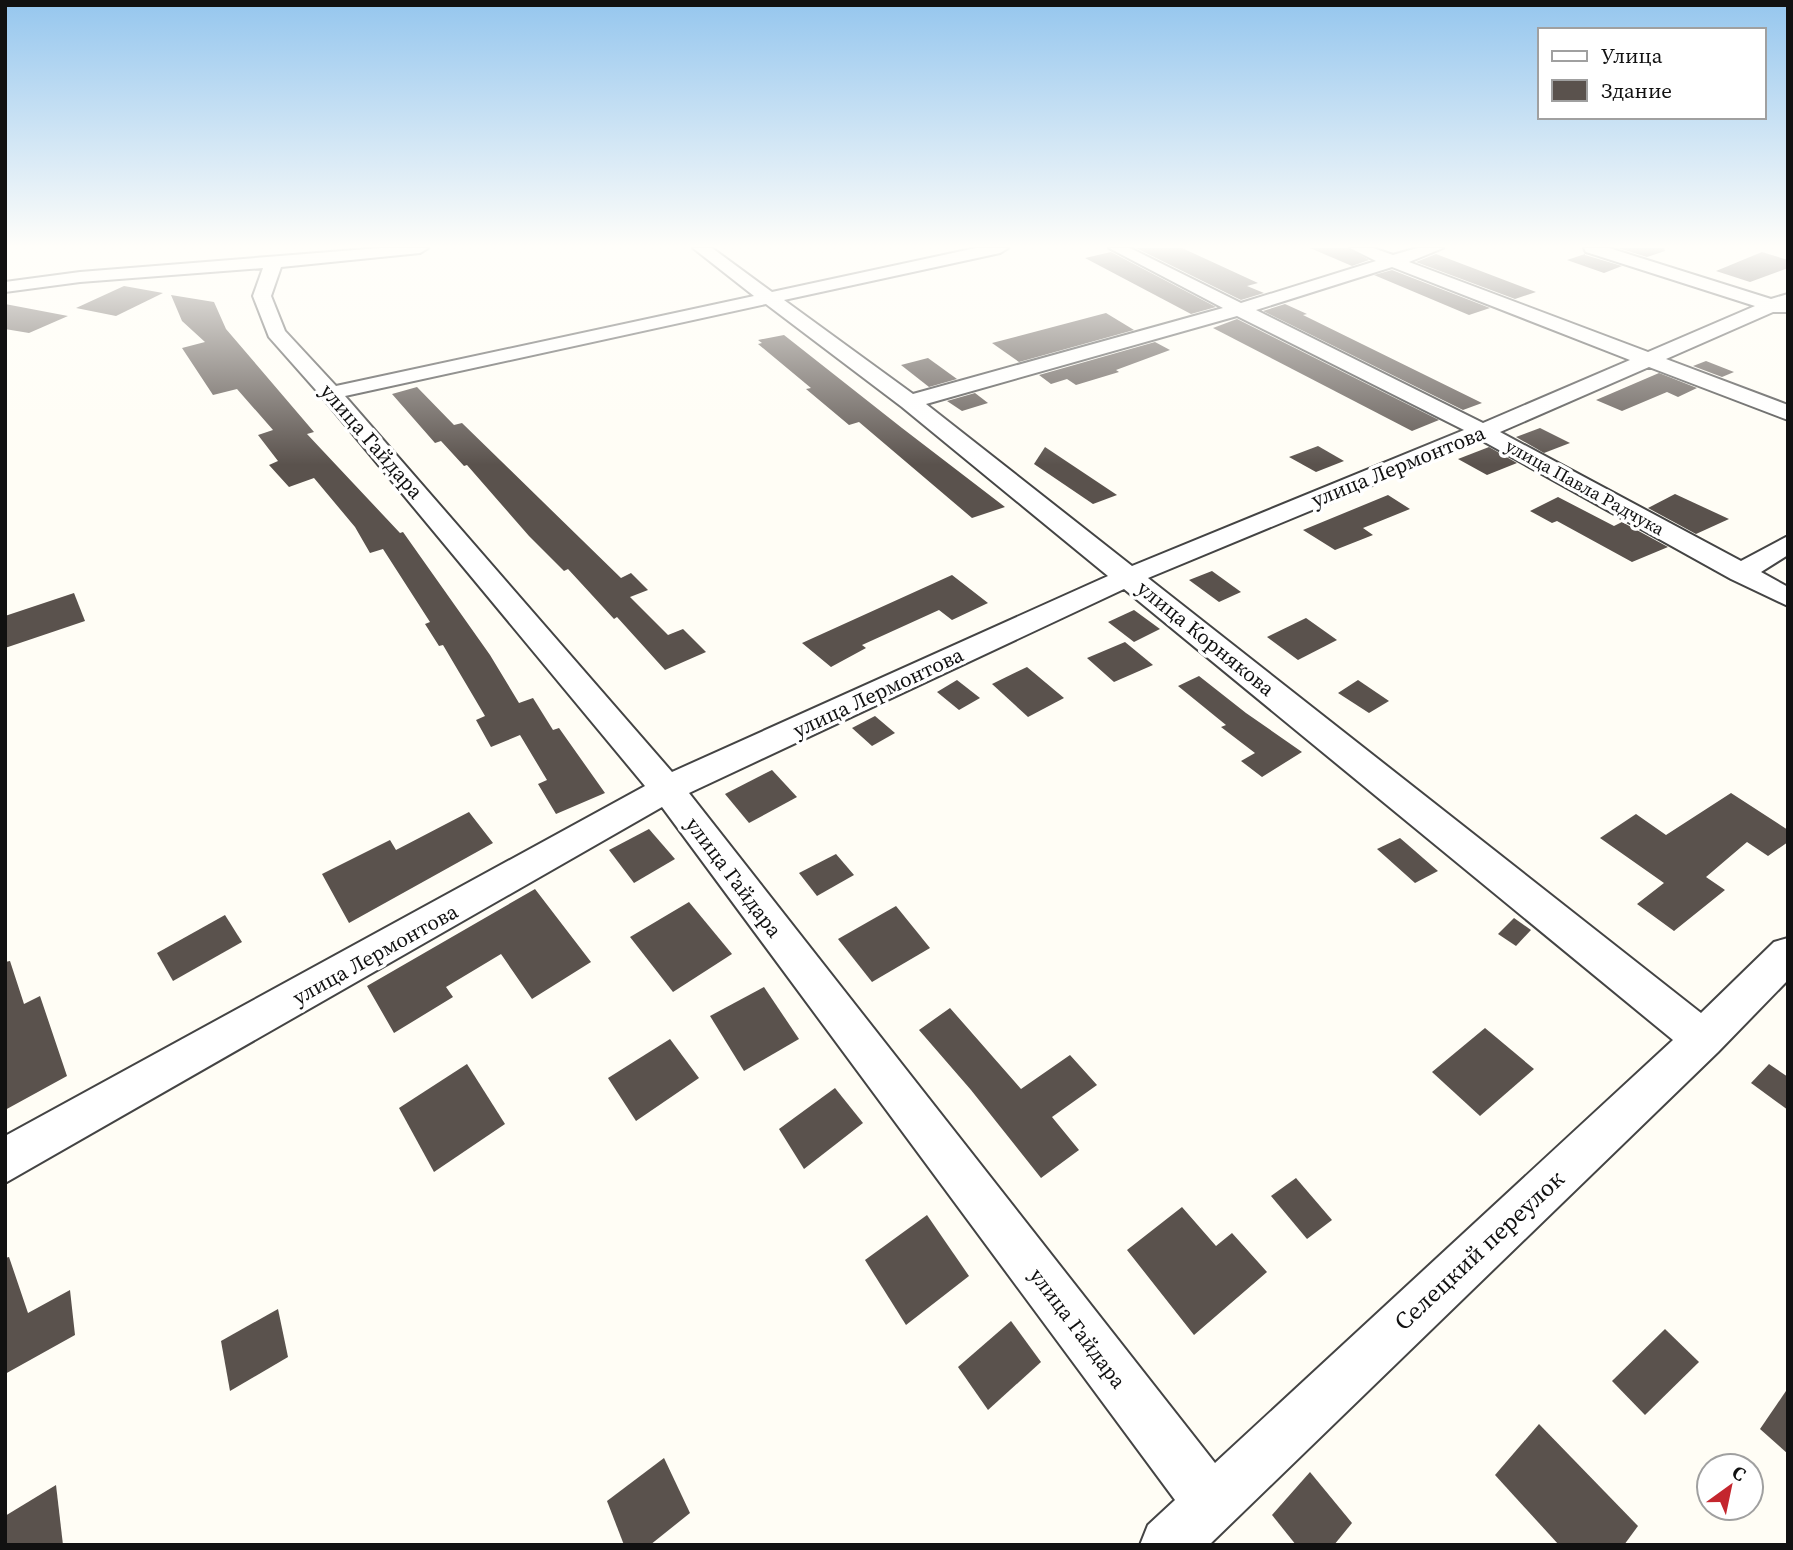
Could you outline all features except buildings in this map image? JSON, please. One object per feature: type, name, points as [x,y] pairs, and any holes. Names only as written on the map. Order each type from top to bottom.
[{"type":"street","name":"улица Гайдара","points":[[271,320],[276,333],[331,393],[667,789],[1211,1502]]},
{"type":"street","points":[[331,393],[657,320]]},
{"type":"street","name":"улица Корнякова","points":[[799,320],[910,402],[1130,576],[1703,1039]]},
{"type":"street","points":[[910,402],[1200,320]]},
{"type":"street","name":"улица Павла Радчука","points":[[1258,320],[1482,431],[1788,598]]},
{"type":"street","points":[[1547,320],[1788,413]]},
{"type":"street","name":"улица Лермонтова","points":[[5,1161],[667,789],[1130,576],[1482,431],[1647,358],[1743,320]]},
{"type":"street","points":[[1741,572],[1788,544]]},
{"type":"street","name":"Селецкий переулок","points":[[1168,1545],[1703,1039],[1788,954]]}]
